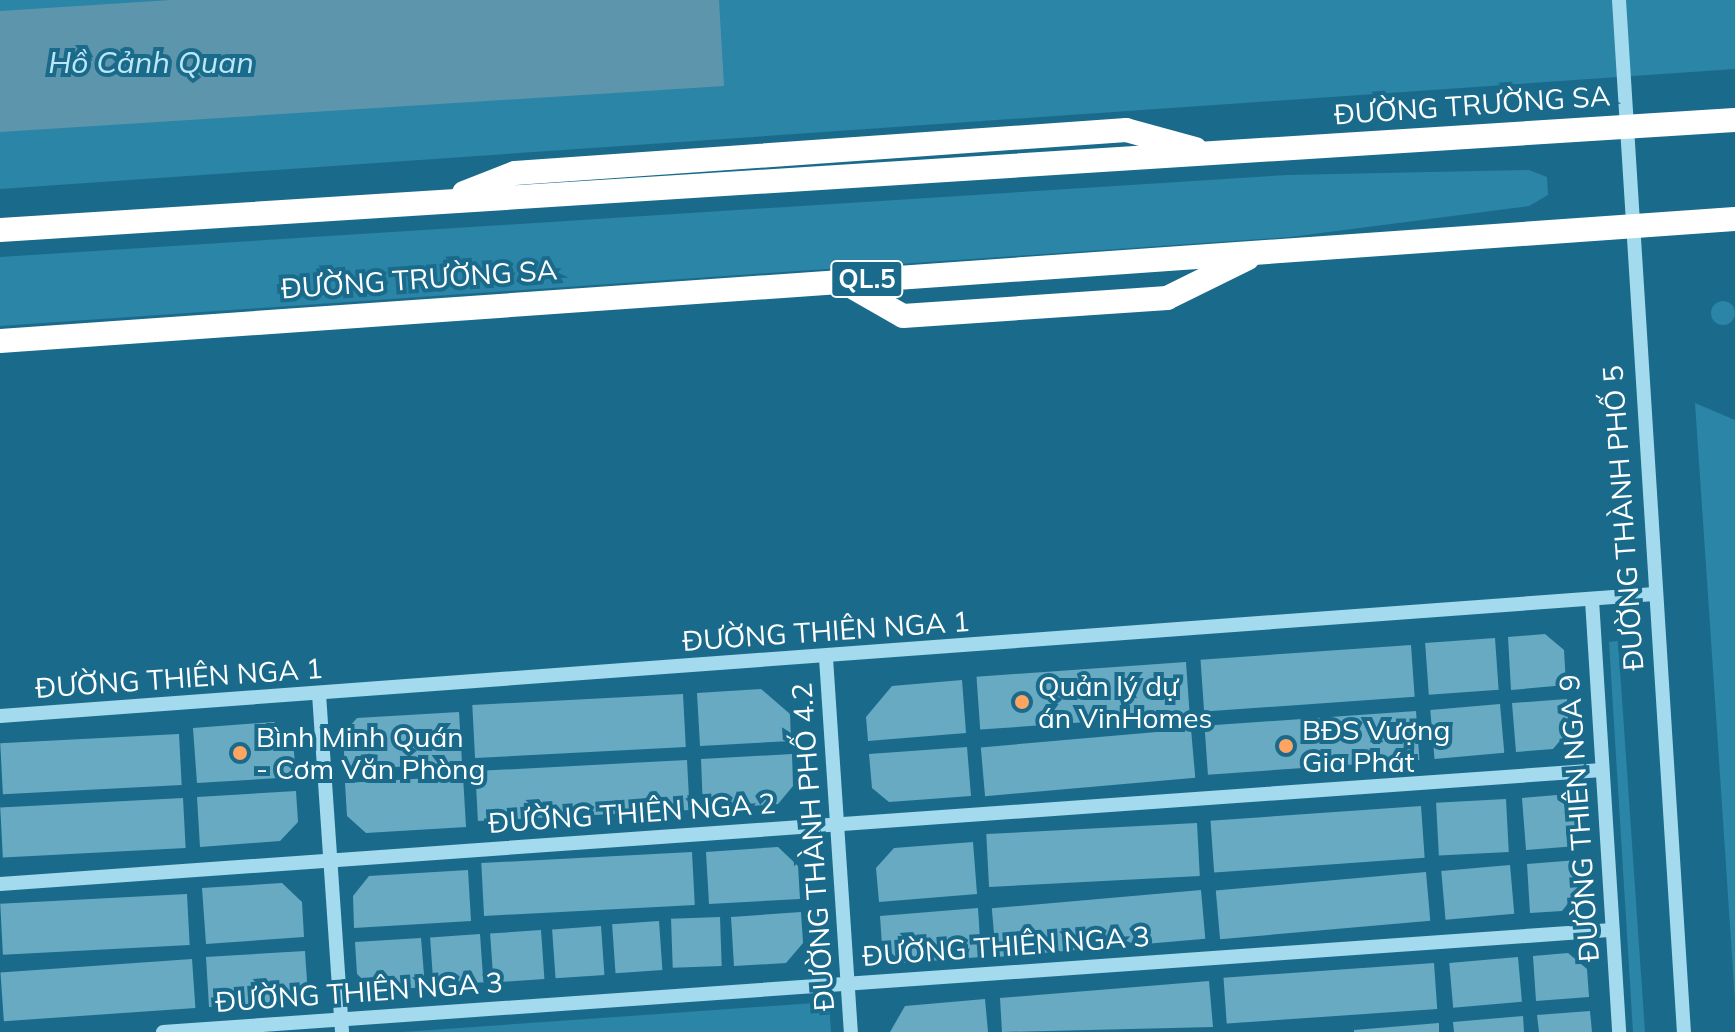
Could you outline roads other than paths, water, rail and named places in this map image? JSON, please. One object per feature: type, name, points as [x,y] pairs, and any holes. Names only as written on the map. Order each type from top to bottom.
[{"type":"highway","name":"ĐƯỜNG TRƯỜNG SA","points":[[0,230],[1735,120]]},
{"type":"highway","name":"ĐƯỜNG TRƯỜNG SA","points":[[0,215],[54,227]]},
{"type":"highway","name":"ĐƯỜNG TRƯỜNG SA","points":[[0,341],[1735,219]]},
{"type":"highway","name":"ĐƯỜNG TRƯỜNG SA","points":[[842,281],[903,316],[1167,298],[1258,252]]},
{"type":"street","name":"ĐƯỜNG THÀNH PHỐ 5","points":[[1619,0],[1684,1032]]},
{"type":"street","name":"ĐƯỜNG THIÊN NGA 1","points":[[0,716],[826,658],[1655,594]]},
{"type":"street","name":"ĐƯỜNG THIÊN NGA 9","points":[[1592,600],[1619,1032]]},
{"type":"street","name":"ĐƯỜNG THÀNH PHỐ 4.2","points":[[826,658],[851,1032]]},
{"type":"street","points":[[319,694],[342,1026]]},
{"type":"street","name":"ĐƯỜNG THIÊN NGA 2","points":[[0,884],[1602,770]]},
{"type":"street","name":"ĐƯỜNG THIÊN NGA 3","points":[[163,1032],[342,1026],[848,984],[1612,930]]},
{"type":"water","name":"Hồ Cảnh Quan","points":[[171,0],[719,0],[724,86],[0,132],[0,11]]},
{"type":"place","name":"Quản lý dự án VinHomes","points":[[1022,702]]},
{"type":"place","name":"BĐS Vượng Gia Phát","points":[[1286,746]]},
{"type":"place","name":"Bình Minh Quán - Cơm Văn Phòng","points":[[240,753]]}]
